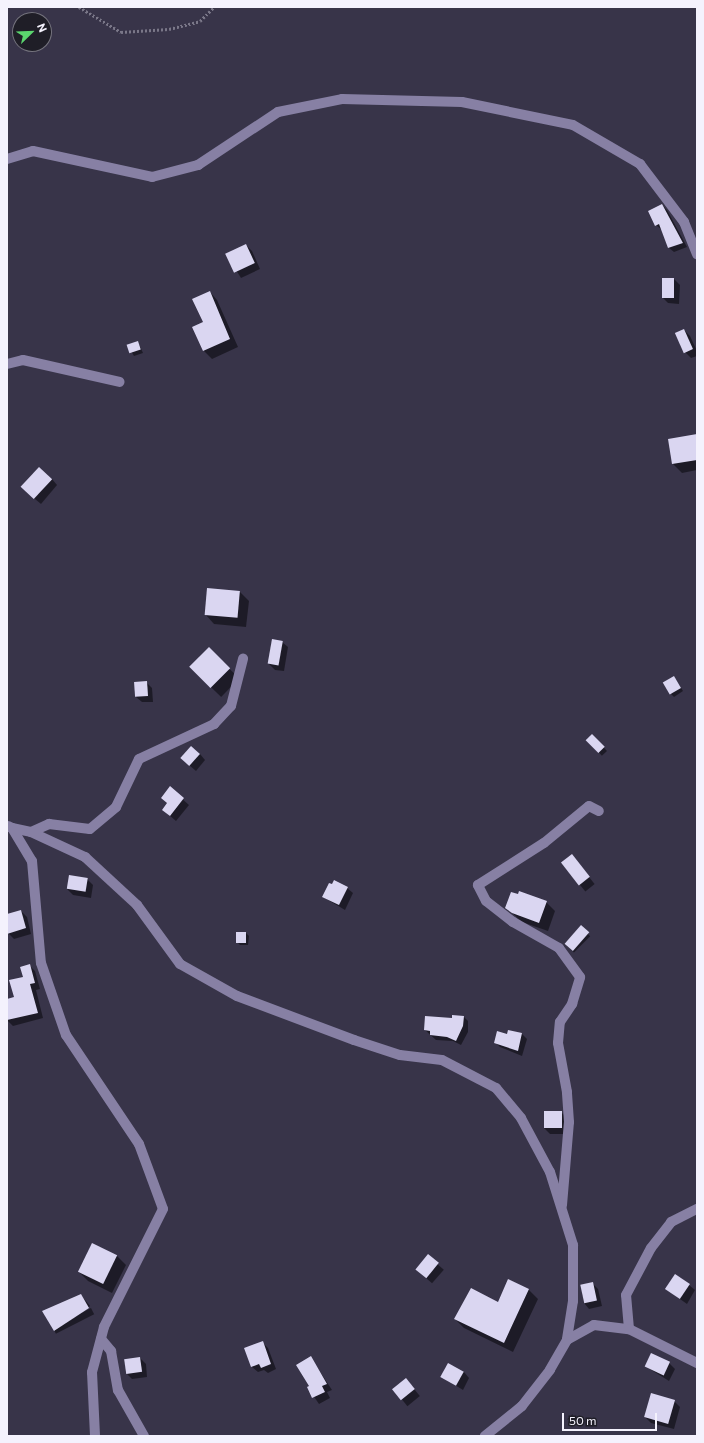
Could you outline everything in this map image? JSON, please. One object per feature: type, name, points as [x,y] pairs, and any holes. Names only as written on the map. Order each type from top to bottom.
[{"type":"street","points":[[7,158],[33,151],[152,177],[198,165],[278,112],[342,99],[462,102],[573,125],[640,164],[684,222],[697,254]]},
{"type":"street","points":[[7,364],[23,360],[120,382]]},
{"type":"street","points":[[31,832],[48,824],[90,829],[116,807],[139,759],[214,724],[231,706],[243,660]]},
{"type":"street","points":[[561,1208],[569,1122],[567,1092],[558,1044],[560,1022],[572,1004],[580,977],[559,948],[513,922],[486,901],[478,885],[544,843],[590,806],[599,811]]},
{"type":"street","points":[[10,827],[31,832],[85,857],[137,905],[180,964],[237,996],[400,1055],[442,1060],[496,1088],[524,1125],[550,1172],[573,1245],[573,1301],[567,1340],[550,1370],[522,1406],[485,1436]]},
{"type":"street","points":[[10,827],[32,861],[41,963],[66,1035],[139,1144],[162,1209],[104,1327],[92,1372],[95,1436]]},
{"type":"street","points":[[630,1329],[626,1295],[651,1248],[671,1222],[697,1209]]},
{"type":"street","points":[[567,1340],[594,1325],[630,1329],[697,1363]]},
{"type":"street","points":[[101,1339],[111,1351],[118,1390],[144,1436]]},
{"type":"path","points":[[79,7],[121,32],[169,29],[200,21],[214,7]]},
{"type":"building","points":[[662,204],[683,243],[668,248],[659,224],[655,226],[648,211]]},
{"type":"building","points":[[246,244],[255,263],[234,273],[225,254]]},
{"type":"building","points":[[662,278],[674,278],[674,298],[662,298]]},
{"type":"building","points":[[210,291],[230,339],[203,351],[192,327],[203,322],[192,299]]},
{"type":"building","points":[[684,329],[693,349],[684,353],[675,333]]},
{"type":"building","points":[[138,341],[141,350],[129,353],[127,345]]},
{"type":"building","points":[[697,434],[697,460],[672,464],[668,439]]},
{"type":"building","points":[[39,467],[52,479],[34,499],[21,487]]},
{"type":"building","points":[[207,588],[240,591],[238,618],[205,615]]},
{"type":"building","points":[[272,639],[283,641],[278,666],[268,664]]},
{"type":"building","points":[[209,647],[230,668],[210,688],[189,667]]},
{"type":"building","points":[[674,676],[681,688],[670,695],[663,682]]},
{"type":"building","points":[[147,681],[148,696],[135,697],[134,682]]},
{"type":"building","points":[[592,734],[605,747],[598,753],[586,740]]},
{"type":"building","points":[[191,746],[200,754],[189,766],[180,758]]},
{"type":"building","points":[[170,786],[184,798],[170,816],[162,810],[167,803],[161,798]]},
{"type":"building","points":[[572,854],[590,877],[579,885],[561,863]]},
{"type":"building","points":[[69,875],[88,878],[86,892],[67,889]]},
{"type":"building","points":[[334,880],[348,887],[339,905],[322,897],[329,883],[332,884]]},
{"type":"building","points":[[519,891],[547,901],[539,923],[512,913],[505,908],[511,892],[518,894]]},
{"type":"building","points":[[21,910],[26,928],[7,934],[7,914]]},
{"type":"building","points":[[581,925],[589,932],[573,951],[565,944]]},
{"type":"building","points":[[236,932],[246,932],[246,943],[236,943]]},
{"type":"building","points":[[30,964],[35,983],[30,984],[38,1013],[7,1020],[7,999],[14,997],[9,980],[23,977],[20,967]]},
{"type":"building","points":[[452,1015],[464,1016],[463,1026],[456,1041],[447,1037],[430,1035],[430,1031],[424,1030],[425,1016],[452,1018]]},
{"type":"building","points":[[508,1030],[522,1033],[518,1051],[494,1043],[497,1031],[507,1034]]},
{"type":"building","points":[[544,1111],[562,1111],[562,1128],[544,1128]]},
{"type":"building","points":[[92,1243],[117,1255],[103,1284],[78,1272]]},
{"type":"building","points":[[428,1254],[439,1263],[426,1278],[415,1270]]},
{"type":"building","points":[[675,1274],[690,1284],[680,1299],[665,1289]]},
{"type":"building","points":[[508,1279],[529,1289],[504,1343],[454,1319],[471,1288],[498,1302]]},
{"type":"building","points":[[593,1282],[597,1301],[584,1303],[580,1285]]},
{"type":"building","points":[[81,1294],[89,1308],[54,1331],[42,1311]]},
{"type":"building","points":[[263,1341],[271,1364],[261,1368],[259,1364],[251,1367],[244,1348]]},
{"type":"building","points":[[651,1353],[670,1362],[664,1375],[645,1367]]},
{"type":"building","points":[[311,1356],[327,1384],[322,1386],[325,1392],[312,1398],[307,1387],[309,1386],[296,1365]]},
{"type":"building","points":[[140,1357],[142,1372],[126,1374],[124,1359]]},
{"type":"building","points":[[448,1363],[464,1372],[456,1386],[440,1377]]},
{"type":"building","points":[[406,1378],[415,1389],[401,1400],[392,1389]]},
{"type":"building","points":[[651,1393],[675,1400],[668,1424],[644,1417]]}]
